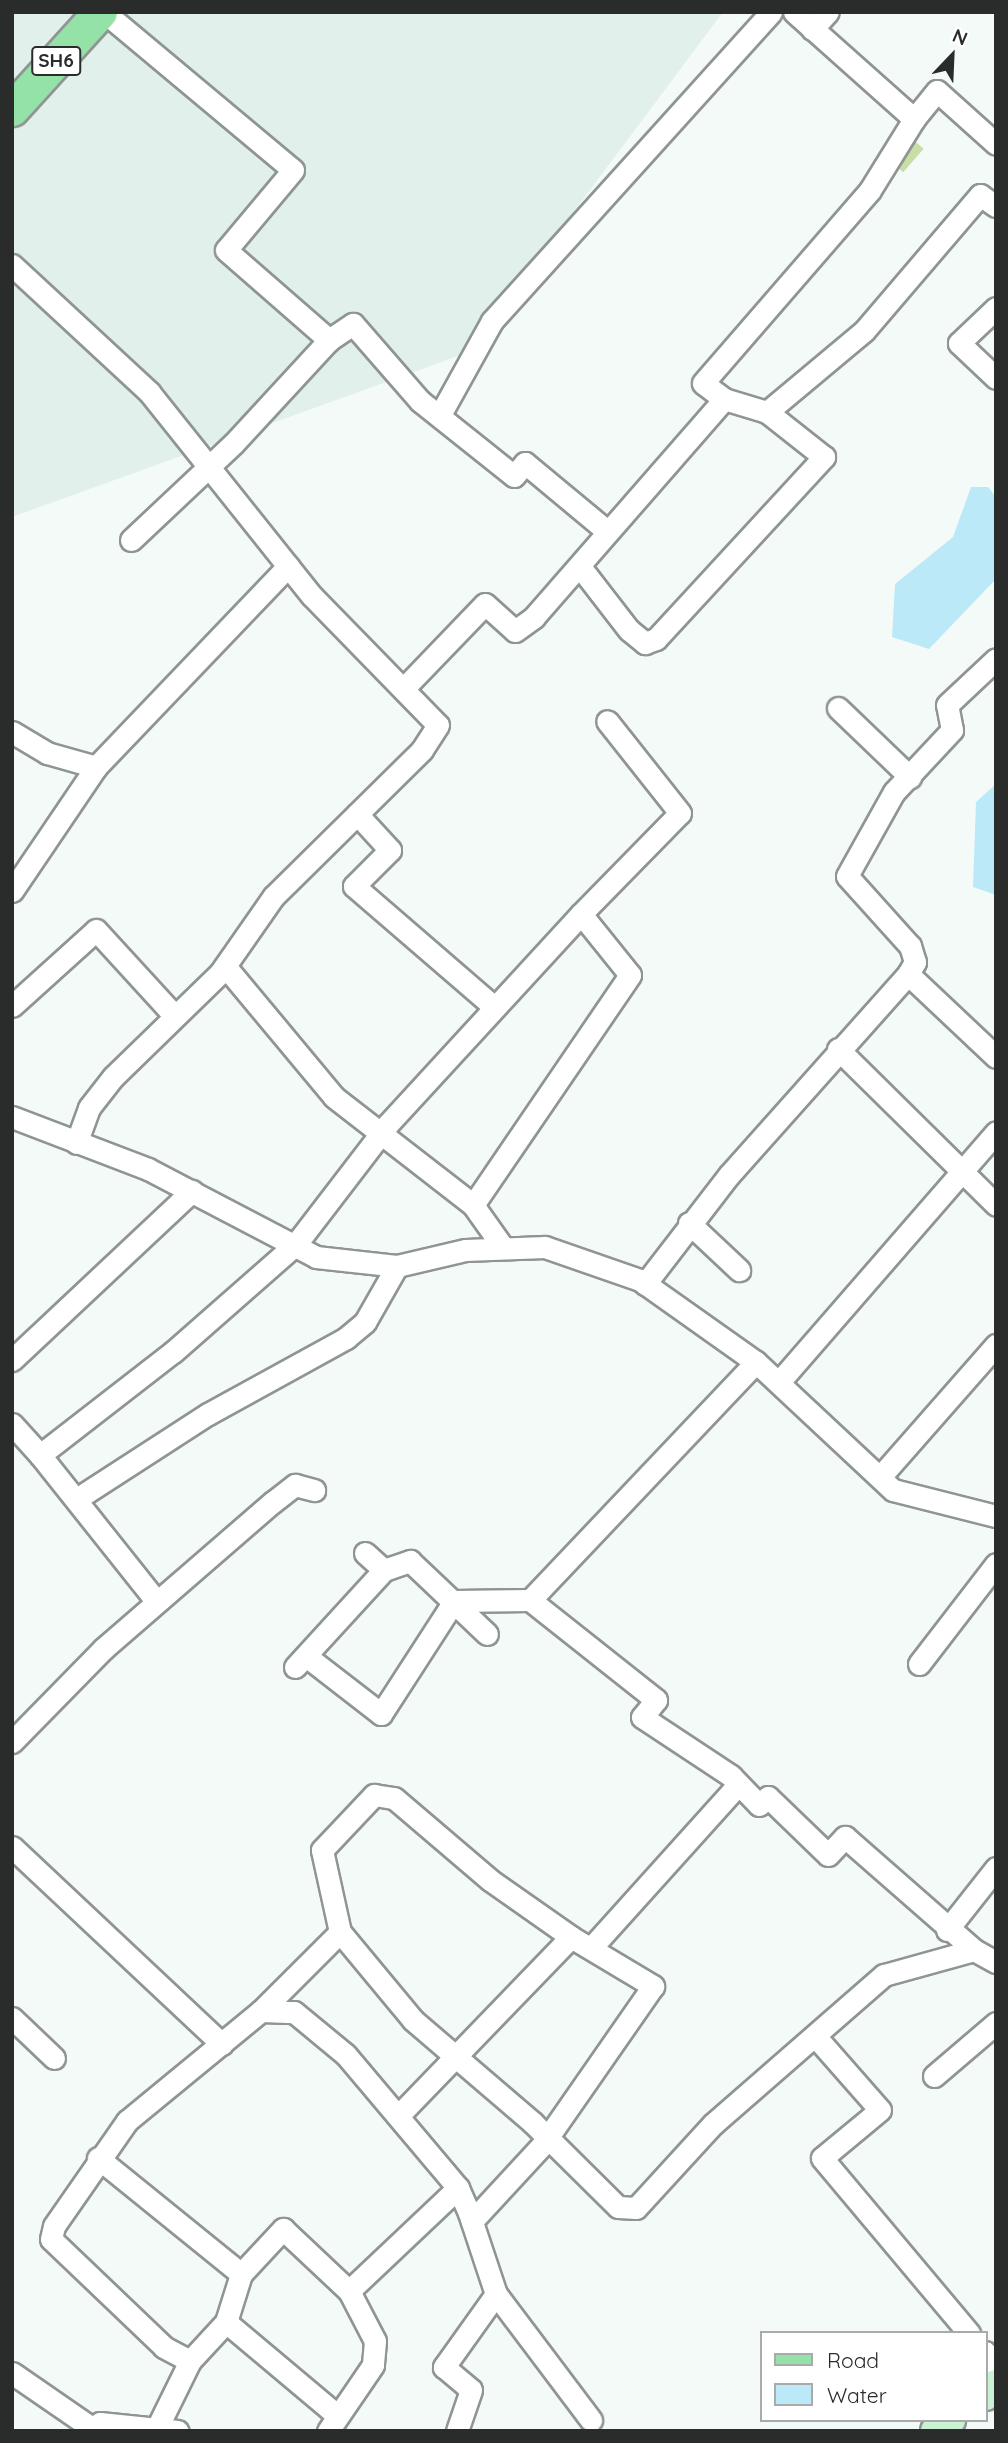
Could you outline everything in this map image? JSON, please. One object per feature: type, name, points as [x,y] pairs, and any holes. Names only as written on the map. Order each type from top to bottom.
[{"type":"main road","name":"SH6","points":[[12,109],[102,12]]},
{"type":"street","points":[[102,12],[293,170],[226,250],[329,340]]},
{"type":"street","points":[[441,413],[492,321],[771,12]]},
{"type":"street","points":[[794,12],[914,119]]},
{"type":"street","points":[[812,29],[828,12]]},
{"type":"street","points":[[581,568],[629,631],[645,643],[656,639],[824,457],[767,412],[724,400],[703,383],[870,190],[914,119],[937,91],[996,144]]},
{"type":"street","points":[[767,412],[864,331],[980,195],[996,206]]},
{"type":"street","points":[[12,265],[149,392],[211,465],[288,566],[438,724],[422,750],[273,897],[225,965],[173,1014],[89,1108],[76,1143]]},
{"type":"street","points":[[996,308],[960,343],[996,378]]},
{"type":"street","points":[[131,540],[211,465],[329,340],[353,324],[420,401],[441,413],[514,476],[525,463],[607,531]]},
{"type":"street","points":[[405,687],[485,604],[515,631],[581,568],[607,531],[724,400]]},
{"type":"street","points":[[12,891],[96,767],[288,566]]},
{"type":"street","points":[[645,1284],[690,1223],[838,1049],[908,974],[915,962],[909,946],[847,876],[869,827],[952,730],[947,705],[960,687],[996,659]]},
{"type":"street","points":[[838,708],[910,776]]},
{"type":"street","points":[[40,1455],[173,1352],[296,1244],[382,1133],[494,1007],[680,813],[607,721]]},
{"type":"street","points":[[12,732],[47,753],[96,767]]},
{"type":"street","points":[[357,814],[390,850],[354,886],[494,1007]]},
{"type":"street","points":[[472,1205],[630,975],[581,914]]},
{"type":"street","points":[[13,1001],[96,930],[173,1014]]},
{"type":"street","points":[[225,965],[334,1097],[472,1205],[502,1246]]},
{"type":"street","points":[[908,974],[996,1057]]},
{"type":"street","points":[[838,1049],[959,1173],[996,1205]]},
{"type":"street","points":[[12,1117],[192,1191],[316,1257],[397,1266],[502,1246],[545,1247],[645,1284],[756,1362],[892,1490],[996,1516]]},
{"type":"street","points":[[779,1382],[996,1132]]},
{"type":"street","points":[[12,1360],[192,1191]]},
{"type":"street","points":[[690,1223],[739,1270]]},
{"type":"street","points":[[78,1498],[208,1414],[346,1338],[365,1322],[397,1266]]},
{"type":"street","points":[[880,1477],[996,1345]]},
{"type":"street","points":[[530,1600],[756,1362]]},
{"type":"street","points":[[12,1424],[78,1498],[156,1601]]},
{"type":"street","points":[[12,1742],[156,1601],[295,1485],[314,1490]]},
{"type":"street","points":[[365,1553],[384,1570]]},
{"type":"street","points":[[454,1601],[382,1714],[300,1662],[384,1570],[410,1561],[454,1601],[487,1634]]},
{"type":"street","points":[[919,1664],[996,1564]]},
{"type":"street","points":[[454,1601],[530,1600],[656,1700],[642,1717],[738,1785],[759,1805],[768,1797],[828,1855],[845,1837],[947,1930],[996,1962]]},
{"type":"street","points":[[591,1948],[738,1785]]},
{"type":"street","points":[[472,2221],[549,2137],[653,1986],[571,1937],[490,1880],[394,1798],[374,1794],[322,1850],[341,1932],[413,2020],[549,2137],[618,2207],[636,2208],[713,2124],[884,1975],[974,1950]]},
{"type":"street","points":[[12,1847],[222,2044]]},
{"type":"street","points":[[947,1930],[996,1868]]},
{"type":"street","points":[[190,2361],[164,2347],[51,2239],[98,2158],[127,2121],[261,2011],[341,1932]]},
{"type":"street","points":[[398,2116],[457,2060],[571,1937]]},
{"type":"street","points":[[261,2011],[293,2011],[326,2033],[458,2188],[496,2294],[592,2420]]},
{"type":"street","points":[[12,2018],[54,2058]]},
{"type":"street","points":[[934,2076],[996,2023]]},
{"type":"street","points":[[815,2036],[880,2110],[822,2158],[968,2331]]},
{"type":"street","points":[[98,2158],[241,2274]]},
{"type":"street","points":[[349,2291],[458,2188]]},
{"type":"street","points":[[156,2430],[190,2361],[226,2322],[241,2274],[284,2228],[349,2291],[375,2341],[373,2365],[333,2423],[226,2322]]},
{"type":"street","points":[[457,2431],[471,2390],[444,2367],[496,2294]]},
{"type":"street","points":[[12,2373],[96,2431],[100,2423],[178,2431]]},
{"type":"shaded area","points":[[12,12],[723,12],[469,352],[12,517]]},
{"type":"green space","points":[[910,137],[924,149],[903,172],[890,160]]},
{"type":"water","points":[[971,487],[988,487],[996,497],[996,579],[929,649],[892,637],[895,584],[953,537]]},
{"type":"water","points":[[996,784],[996,895],[973,887],[976,802]]}]
